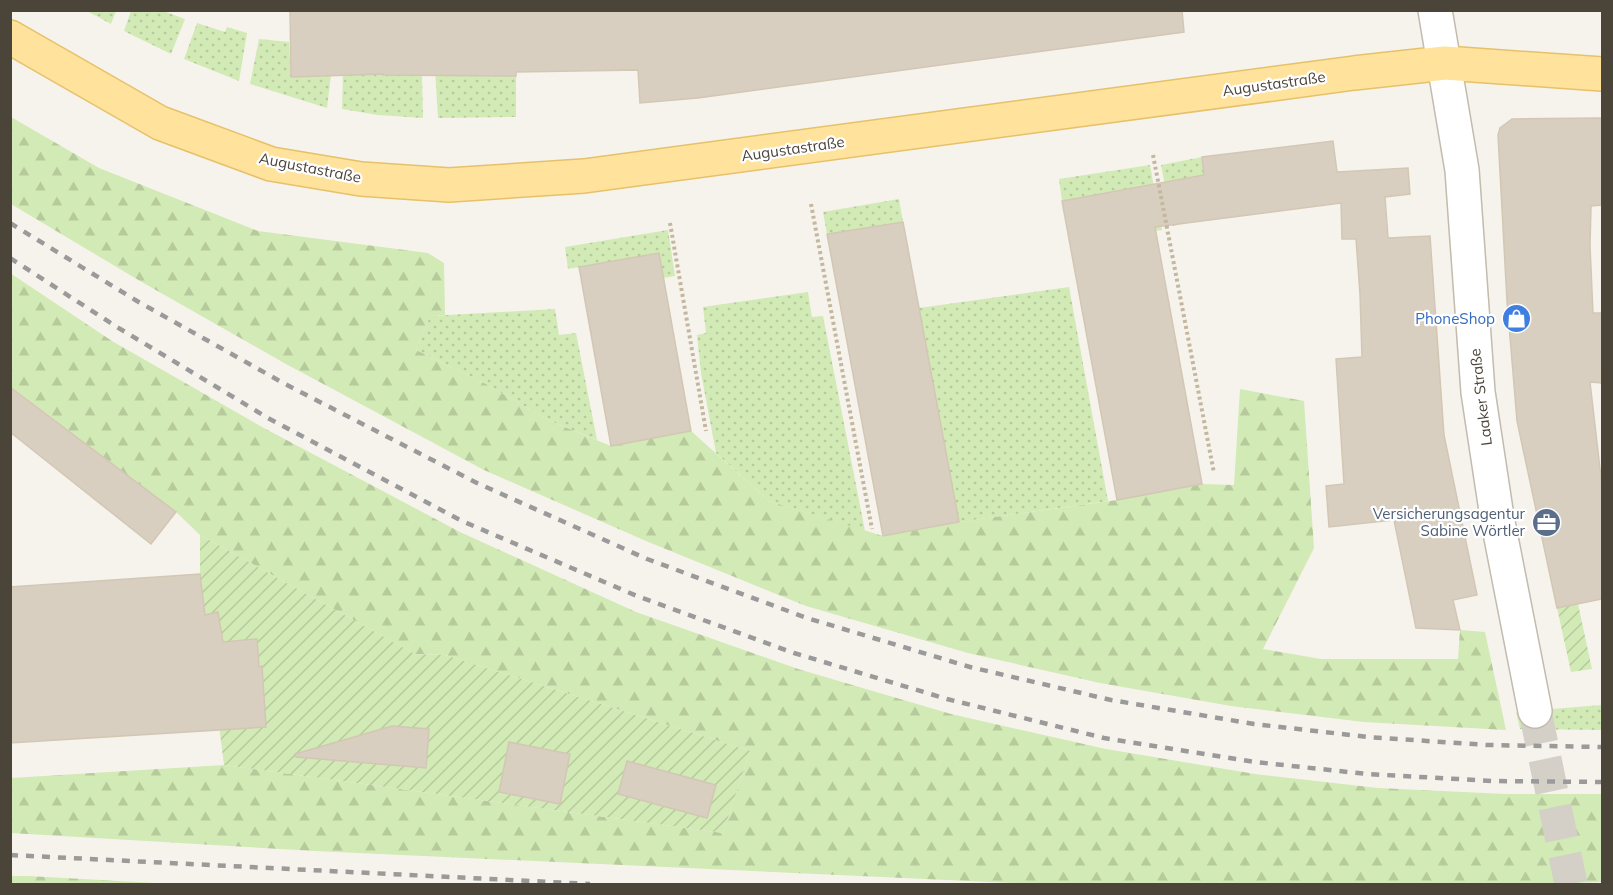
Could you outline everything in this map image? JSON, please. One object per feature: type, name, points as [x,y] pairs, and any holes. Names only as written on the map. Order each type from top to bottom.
[{"type":"main road","name":"Augustastraße","points":[[10,37],[160,123],[271,164],[361,179],[449,185],[593,175],[1354,73],[1445,63],[1602,74]]},
{"type":"street","name":"Laaker Straße","points":[[1435,10],[1462,170],[1478,392],[1497,517],[1535,711]]},
{"type":"path","points":[[1153,155],[1214,473]]},
{"type":"path","points":[[811,204],[872,528]]},
{"type":"path","points":[[670,223],[706,430]]},
{"type":"green space","points":[[87,11],[116,11],[111,24]]},
{"type":"green space","points":[[131,11],[163,11],[185,19],[171,54],[124,31]]},
{"type":"green space","points":[[197,23],[225,32],[227,27],[247,33],[239,81],[184,59]]},
{"type":"green space","points":[[259,39],[289,42],[291,77],[331,75],[327,108],[250,84]]},
{"type":"green space","points":[[435,69],[475,71],[475,76],[516,76],[516,117],[438,118]]},
{"type":"green space","points":[[343,70],[383,70],[384,75],[422,75],[423,118],[378,115],[342,109]]},
{"type":"green space","points":[[11,117],[99,168],[258,231],[428,253],[444,263],[445,315],[430,316],[416,350],[486,384],[550,421],[611,446],[691,431],[769,501],[883,536],[959,522],[1117,500],[1202,484],[1234,485],[1240,389],[1304,401],[1314,548],[1263,649],[1321,659],[1458,659],[1460,630],[1485,632],[1506,730],[1364,722],[1231,706],[1100,683],[968,653],[806,606],[646,541],[484,470],[286,364],[11,204]]},
{"type":"green space","points":[[1202,157],[1210,219],[1173,226],[1161,165]]},
{"type":"green space","points":[[1150,165],[1162,230],[1155,231],[1062,201],[1059,179]]},
{"type":"green space","points":[[899,199],[903,222],[827,234],[823,212]]},
{"type":"green space","points":[[668,230],[675,276],[663,278],[659,253],[568,269],[565,247]]},
{"type":"green space","points":[[10,273],[112,341],[262,427],[460,532],[636,612],[798,669],[951,714],[1106,749],[1255,774],[1378,788],[1506,794],[1602,794],[1602,882],[1547,884],[1037,884],[315,851],[11,833],[11,778],[224,765],[723,833],[750,751],[445,655],[415,654],[200,535],[176,512],[11,387]]},
{"type":"green space","points":[[1069,287],[1108,501],[959,522],[919,308]]},
{"type":"green space","points":[[808,292],[812,317],[823,316],[865,531],[769,501],[716,453],[701,373],[697,335],[706,333],[703,307]]},
{"type":"green space","points":[[555,309],[559,335],[576,333],[597,440],[550,421],[486,384],[416,350],[430,316]]},
{"type":"green space","points":[[200,535],[415,654],[445,655],[750,751],[723,833],[224,765],[200,574]]},
{"type":"green space","points":[[1578,604],[1592,669],[1571,672],[1557,608]]},
{"type":"green space","points":[[1602,705],[1602,730],[1520,729],[1516,712]]},
{"type":"green space","points":[[11,876],[28,876],[174,884],[11,884]]},
{"type":"building","points":[[290,10],[1182,10],[1184,32],[698,98],[640,103],[638,70],[516,72],[516,76],[383,74],[291,77]]},
{"type":"building","points":[[1602,118],[1602,205],[1591,206],[1590,246],[1593,313],[1602,313],[1602,383],[1590,382],[1602,486],[1602,599],[1557,608],[1517,421],[1507,301],[1498,135],[1500,128],[1512,119]]},
{"type":"building","points":[[1333,141],[1337,172],[1408,168],[1410,194],[1385,197],[1388,238],[1430,236],[1444,435],[1477,595],[1453,600],[1460,630],[1416,628],[1394,520],[1329,527],[1326,486],[1344,484],[1336,359],[1362,357],[1356,239],[1342,239],[1341,203],[1155,227],[1202,484],[1117,500],[1062,201],[1204,175],[1202,157]]},
{"type":"building","points":[[903,222],[959,522],[883,536],[827,234]]},
{"type":"building","points":[[659,253],[691,431],[611,446],[579,267]]},
{"type":"building","points":[[10,387],[176,512],[151,544],[10,432]]},
{"type":"building","points":[[200,574],[205,615],[218,612],[223,642],[257,639],[259,667],[262,666],[266,727],[10,743],[10,587]]},
{"type":"building","points":[[392,726],[429,729],[426,768],[296,757],[295,754]]},
{"type":"building","points":[[509,742],[570,754],[560,804],[499,792]]},
{"type":"building","points":[[627,761],[716,785],[707,818],[618,794]]},
{"type":"tunnel","points":[[1535,711],[1571,884]]},
{"type":"railway","points":[[10,223],[137,301],[285,384],[477,483],[647,559],[807,618],[970,667],[1111,700],[1254,724],[1368,737],[1487,745],[1602,747]]},
{"type":"railway","points":[[10,258],[117,327],[268,418],[462,521],[637,596],[794,653],[947,699],[1104,738],[1255,762],[1367,774],[1493,781],[1602,782]]},
{"type":"railway","points":[[10,855],[590,884]]},
{"type":"place","name":"PhoneShop","points":[[1516,319]]},
{"type":"place","name":"Versicherungsagentur Sabine Wörtler","points":[[1546,523]]}]
